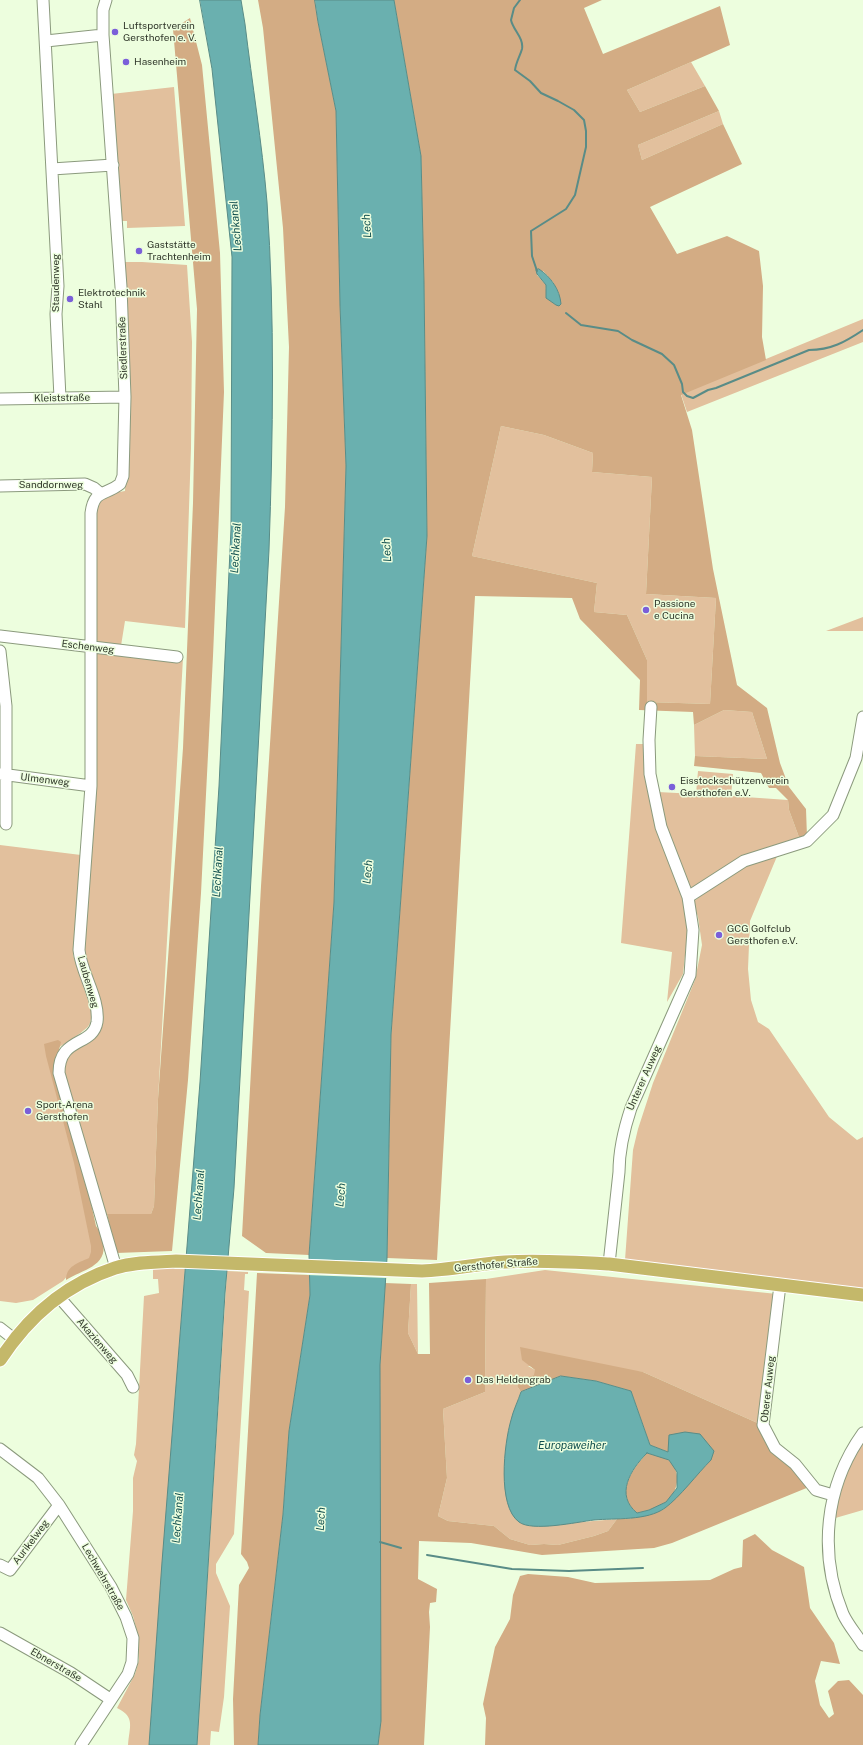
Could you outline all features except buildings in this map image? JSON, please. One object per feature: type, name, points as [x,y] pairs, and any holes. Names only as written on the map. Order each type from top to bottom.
[{"type":"main road","name":"Gersthofer Straße","points":[[0,1360],[26,1324],[59,1297],[80,1284],[116,1268],[147,1263],[176,1261],[411,1271],[453,1269],[503,1262],[538,1260],[609,1264],[863,1295]]},
{"type":"street","name":"Staudenweg","points":[[43,0],[58,286],[56,314],[60,398]]},
{"type":"street","name":"Siedlerstraße","points":[[100,493],[116,487],[122,481],[125,396],[119,238],[103,3]]},
{"type":"street","points":[[46,41],[104,35]]},
{"type":"street","points":[[52,169],[113,165]]},
{"type":"street","name":"Kleiststraße","points":[[0,399],[125,396]]},
{"type":"street","name":"Sanddornweg","points":[[0,486],[85,484],[94,488],[100,493]]},
{"type":"street","points":[[91,647],[91,513],[92,505],[100,493]]},
{"type":"street","name":"Eschenweg","points":[[0,636],[177,657]]},
{"type":"street","name":"Laubenweg","points":[[91,647],[91,786],[79,950],[82,964],[95,1002],[97,1021],[96,1026],[88,1036],[70,1046],[63,1053],[59,1062],[59,1072],[116,1268]]},
{"type":"street","points":[[0,651],[3,706],[3,774],[6,824]]},
{"type":"street","name":"Unterer Auweg","points":[[609,1264],[619,1172],[619,1159],[625,1124],[690,975],[693,930],[688,898],[660,827],[650,774],[650,707]]},
{"type":"street","points":[[688,898],[744,861],[807,841],[833,815],[856,758],[863,717]]},
{"type":"street","name":"Ulmenweg","points":[[3,774],[91,786]]},
{"type":"street","name":"Oberer Auweg","points":[[780,1285],[763,1425],[775,1448],[795,1464],[816,1490],[833,1495]]},
{"type":"street","name":"Akazienweg","points":[[59,1297],[127,1375],[133,1387]]},
{"type":"street","points":[[0,1328],[14,1339]]},
{"type":"street","points":[[863,1433],[852,1448],[844,1464],[833,1495],[829,1516],[828,1536],[828,1554],[833,1586],[844,1616],[863,1645]]},
{"type":"street","name":"Lechwehrstraße","points":[[0,1449],[38,1478],[59,1505],[111,1587],[126,1617],[133,1638],[132,1662],[128,1674],[110,1699],[81,1745]]},
{"type":"street","name":"Aurikelweg","points":[[0,1565],[10,1570],[59,1505]]},
{"type":"street","name":"Ebnerstraße","points":[[0,1633],[71,1673],[110,1699]]},
{"type":"shaded area","points":[[258,0],[315,0],[336,111],[340,305],[346,466],[334,902],[309,1255],[266,1253],[242,1236],[261,886],[285,507],[289,347],[283,228],[263,28]]},
{"type":"shaded area","points":[[394,0],[602,0],[584,8],[603,54],[720,6],[730,45],[627,90],[640,112],[705,86],[719,111],[638,145],[642,160],[723,124],[742,164],[650,207],[677,254],[727,236],[759,251],[763,286],[762,337],[766,360],[681,395],[692,430],[713,569],[737,685],[767,708],[780,763],[789,787],[806,809],[807,837],[800,840],[789,810],[788,800],[776,788],[769,788],[761,773],[694,766],[695,756],[767,759],[752,712],[724,710],[694,725],[693,712],[639,710],[640,680],[580,619],[572,598],[475,596],[437,1260],[387,1258],[391,1035],[427,536],[421,156]],"holes":[[[543,271],[553,282],[559,294],[556,305],[548,296],[546,292],[546,285],[537,275]],[[501,426],[544,435],[593,453],[592,472],[652,477],[646,594],[716,598],[710,704],[647,702],[647,660],[627,615],[594,612],[597,583],[472,556]]]},
{"type":"shaded area","points":[[190,18],[202,65],[220,253],[224,392],[201,893],[188,1080],[172,1251],[116,1253],[107,1214],[151,1214],[154,1206],[158,1099],[183,748],[193,503],[197,309],[173,29]]},
{"type":"shaded area","points":[[691,62],[705,86],[640,112],[627,90]]},
{"type":"shaded area","points":[[174,87],[185,226],[127,228],[127,221],[122,221],[111,94]]},
{"type":"shaded area","points":[[719,111],[723,124],[642,160],[638,145]]},
{"type":"shaded area","points":[[124,262],[187,265],[192,342],[191,448],[185,628],[125,621],[120,652],[183,658],[158,1099],[154,1206],[151,1214],[104,1214],[63,1072],[66,1057],[100,1025],[83,957],[96,513],[97,506],[102,498],[109,494],[125,491],[128,413]]},
{"type":"shaded area","points":[[863,319],[863,342],[687,412],[681,394]]},
{"type":"shaded area","points":[[501,426],[544,435],[593,453],[592,472],[652,477],[646,594],[716,598],[710,704],[647,702],[647,660],[627,615],[594,612],[597,583],[472,556]]},
{"type":"shaded area","points":[[863,617],[863,631],[826,631]]},
{"type":"shaded area","points":[[724,710],[752,712],[767,759],[695,756],[694,725]]},
{"type":"shaded area","points":[[636,744],[643,744],[646,774],[681,891],[688,928],[683,974],[667,1002],[672,952],[621,943]]},
{"type":"shaded area","points":[[698,771],[733,774],[731,796],[788,800],[789,810],[800,840],[743,859],[687,890],[666,826],[658,792],[696,794]]},
{"type":"shaded area","points":[[0,845],[81,855],[73,955],[91,1009],[91,1021],[87,1028],[52,1052],[98,1244],[91,1260],[75,1267],[63,1281],[33,1300],[16,1303],[0,1301]]},
{"type":"shaded area","points":[[778,854],[750,921],[748,969],[751,1000],[758,1022],[769,1029],[829,1117],[857,1140],[863,1137],[863,1289],[625,1260],[633,1150],[638,1129],[653,1083],[695,980],[702,945],[698,917],[693,902],[718,882],[746,866]]},
{"type":"shaded area","points":[[58,1040],[61,1042],[58,1054],[96,1226],[100,1232],[104,1251],[98,1262],[66,1280],[70,1268],[89,1258],[91,1246],[74,1163],[44,1044]]},
{"type":"shaded area","points":[[172,1266],[175,1269],[185,1269],[149,1745],[128,1745],[130,1728],[129,1719],[123,1711],[117,1708],[135,1674],[139,1660],[137,1632],[133,1616],[126,1600],[133,1511],[133,1478],[137,1461],[134,1455],[136,1444],[144,1296],[159,1293],[158,1279],[153,1279],[153,1269]]},
{"type":"shaded area","points":[[545,1270],[777,1294],[762,1425],[643,1372],[528,1366],[535,1370],[535,1375],[521,1380],[517,1386],[521,1392],[511,1420],[582,1522],[617,1519],[608,1531],[594,1536],[558,1545],[530,1545],[510,1539],[494,1526],[448,1521],[438,1516],[447,1478],[443,1409],[485,1392],[486,1279]]},
{"type":"shaded area","points":[[227,1271],[248,1272],[248,1274],[245,1274],[244,1290],[249,1291],[234,1534],[216,1564],[216,1573],[230,1606],[224,1697],[219,1732],[211,1731],[210,1745],[197,1745]]},
{"type":"shaded area","points":[[257,1273],[309,1275],[310,1295],[289,1431],[283,1514],[260,1715],[258,1745],[234,1745],[233,1699],[239,1585],[249,1568],[247,1562],[241,1554]]},
{"type":"shaded area","points":[[486,1279],[485,1392],[443,1409],[447,1478],[438,1516],[448,1521],[494,1526],[510,1539],[530,1545],[558,1545],[608,1531],[617,1519],[628,1519],[664,1509],[711,1460],[668,1452],[650,1445],[631,1391],[596,1381],[561,1376],[521,1392],[517,1386],[521,1380],[534,1375],[535,1370],[522,1360],[520,1347],[643,1372],[762,1425],[809,1487],[672,1543],[654,1548],[542,1555],[471,1543],[419,1541],[418,1579],[437,1589],[436,1602],[430,1603],[429,1612],[430,1627],[424,1745],[378,1745],[381,1721],[380,1365],[385,1283],[411,1284],[408,1333],[418,1354],[430,1354],[429,1283]]},
{"type":"shaded area","points":[[411,1284],[417,1284],[418,1354],[408,1333]]},
{"type":"shaded area","points":[[863,1442],[863,1510],[832,1519],[847,1469]]},
{"type":"shaded area","points":[[647,1453],[670,1461],[676,1471],[677,1483],[676,1488],[666,1502],[656,1508],[637,1513],[630,1506],[627,1498],[627,1483],[635,1467]]},
{"type":"shaded area","points":[[755,1534],[772,1550],[804,1567],[810,1608],[834,1643],[840,1664],[821,1661],[815,1681],[820,1705],[829,1718],[834,1714],[828,1691],[838,1681],[849,1680],[863,1695],[863,1745],[485,1745],[486,1718],[483,1704],[495,1647],[510,1619],[513,1595],[520,1576],[528,1574],[568,1577],[595,1583],[710,1580],[742,1567],[743,1540]]},
{"type":"water","name":"Lechkanal","points":[[200,0],[241,0],[260,135],[270,246],[272,332],[272,420],[269,550],[234,1188],[225,1293],[197,1745],[149,1745],[200,1082],[219,786],[231,529],[232,257],[212,69]]},
{"type":"water","name":"Lech","points":[[315,0],[394,0],[421,156],[427,536],[391,1035],[387,1258],[380,1365],[381,1721],[378,1745],[258,1745],[260,1715],[283,1514],[289,1431],[310,1295],[309,1255],[334,902],[346,466],[340,305],[336,111]]},
{"type":"water","points":[[539,269],[551,280],[557,289],[561,304],[559,306],[546,298],[546,285],[537,274],[536,270]]},
{"type":"water","name":"Europaweiher","points":[[561,1376],[596,1381],[631,1391],[650,1445],[668,1452],[669,1435],[685,1432],[700,1434],[714,1451],[711,1460],[682,1492],[665,1508],[658,1512],[640,1517],[594,1520],[555,1526],[525,1525],[519,1522],[512,1514],[507,1503],[504,1474],[508,1431],[521,1392]],"holes":[[[647,1453],[669,1460],[677,1472],[677,1488],[666,1502],[649,1510],[637,1513],[630,1506],[626,1491],[627,1483],[635,1467]]]},
{"type":"pier","points":[[307,1259],[389,1262],[387,1278],[307,1275]]},
{"type":"waterway","points":[[520,0],[514,8],[511,20],[522,45],[515,70],[530,81],[541,93],[574,110],[584,120],[586,131],[586,147],[575,195],[566,209],[531,231],[532,256],[537,271]]},
{"type":"waterway","points":[[566,313],[581,325],[618,331],[632,340],[662,354],[674,365],[682,384],[683,392],[687,396],[693,398],[708,390],[809,350],[831,347],[863,330]]},
{"type":"waterway","points":[[380,1542],[401,1548]]},
{"type":"waterway","points":[[427,1555],[512,1569],[569,1571],[643,1568]]},
{"type":"place","name":"Luftsportverein Gersthofen e. V.","points":[[115,32]]},
{"type":"place","name":"Hasenheim","points":[[126,62]]},
{"type":"place","name":"Gaststätte Trachtenheim","points":[[139,251]]},
{"type":"place","name":"Elektrotechnik Stahl","points":[[70,299]]},
{"type":"place","name":"Passione e Cucina","points":[[646,610]]},
{"type":"place","name":"Eisstockschützenverein Gersthofen e.V.","points":[[672,787]]},
{"type":"place","name":"GCG Golfclub Gersthofen e.V.","points":[[719,935]]},
{"type":"place","name":"Sport-Arena Gersthofen","points":[[28,1111]]},
{"type":"place","name":"Das Heldengrab","points":[[468,1380]]}]
